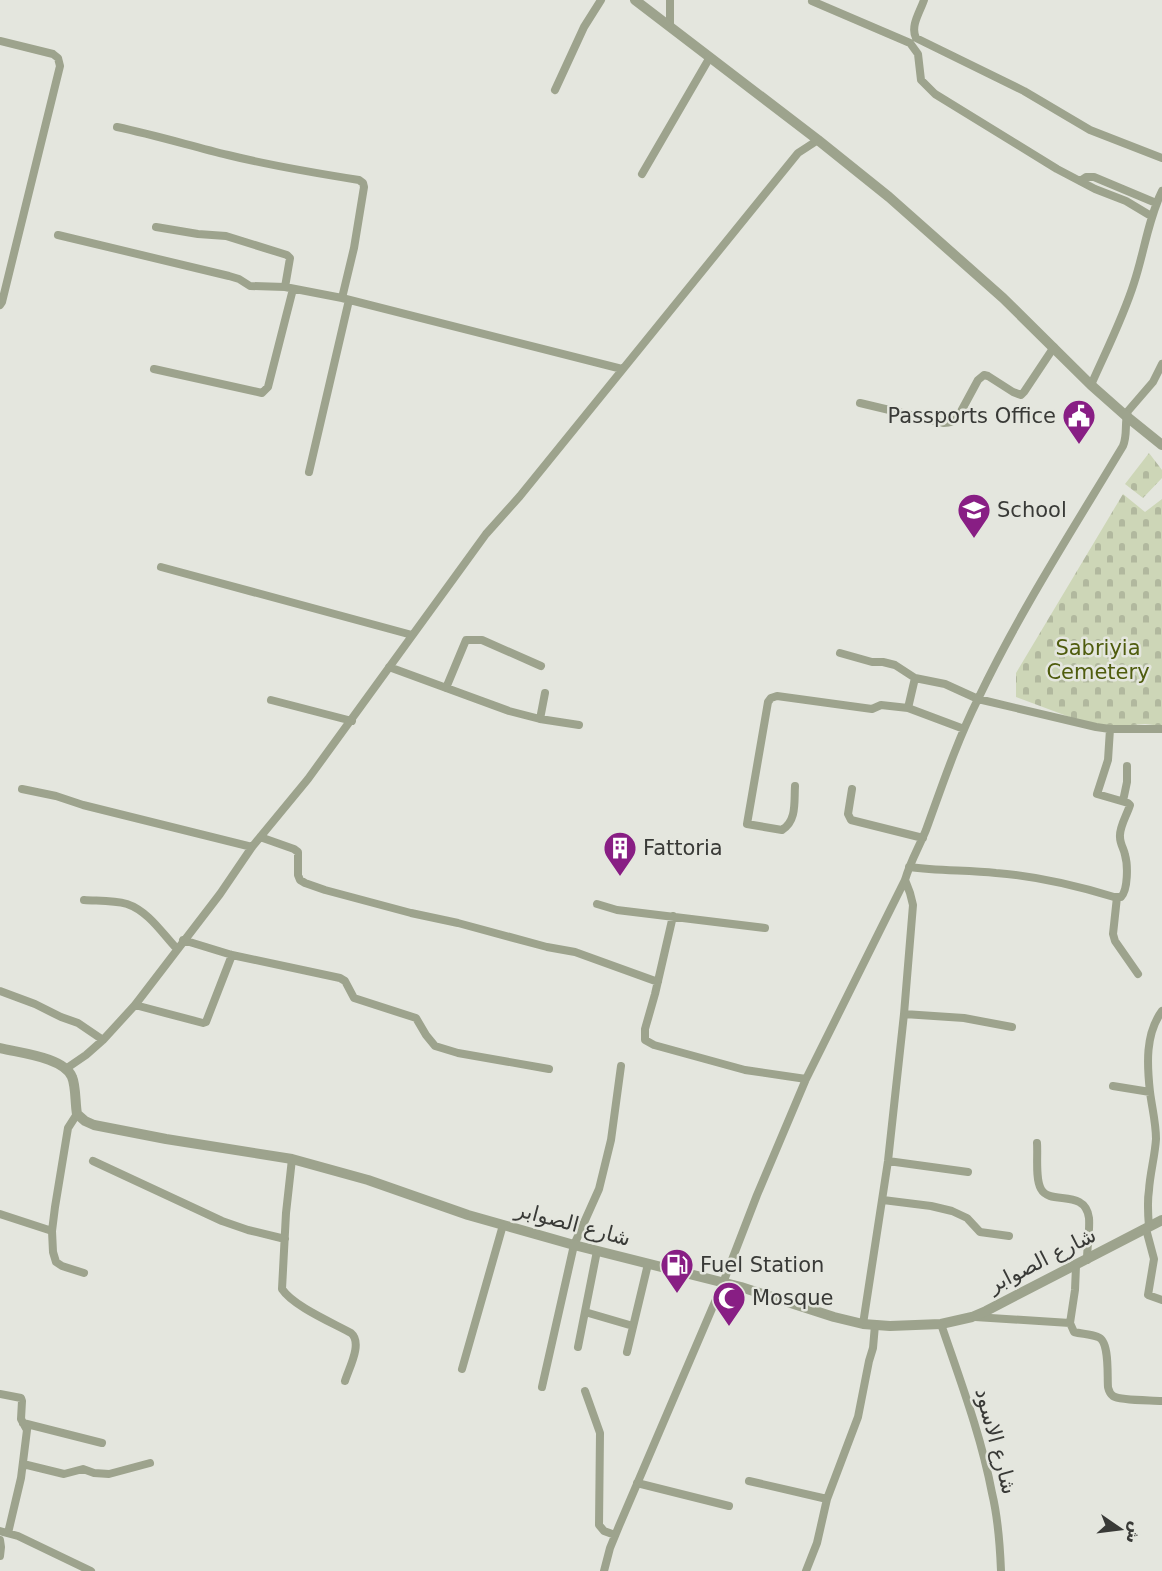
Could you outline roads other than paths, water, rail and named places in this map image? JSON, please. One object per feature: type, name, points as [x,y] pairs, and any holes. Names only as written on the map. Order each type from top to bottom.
[{"type":"street","points":[[555,90],[584,27],[601,0]]},
{"type":"street","points":[[635,0],[889,197],[1003,298],[1091,385],[1162,445]]},
{"type":"street","points":[[670,0],[670,26]]},
{"type":"street","points":[[924,0],[914,27],[916,38],[1024,91],[1090,130],[1162,158]]},
{"type":"street","points":[[812,2],[910,43],[918,54],[921,80],[935,94],[1080,181],[1151,216]]},
{"type":"street","points":[[0,41],[53,54],[58,58],[60,66],[0,305]]},
{"type":"street","points":[[642,174],[710,57]]},
{"type":"street","points":[[117,127],[260,163],[359,180],[363,183],[345,299],[309,472]]},
{"type":"street","points":[[67,1068],[103,1040],[135,1005],[220,894],[252,847],[308,779],[486,534],[520,496],[798,153],[818,140]]},
{"type":"street","points":[[1080,181],[1086,177],[1094,177],[1156,203]]},
{"type":"street","points":[[1091,385],[1137,275],[1151,216],[1162,191]]},
{"type":"street","points":[[154,369],[262,393],[268,387],[289,288],[290,258],[287,255],[226,236],[156,227]]},
{"type":"street","points":[[58,234],[229,276],[250,286],[289,288],[345,299],[622,369]]},
{"type":"street","points":[[860,403],[950,423],[958,417],[978,380],[984,375],[1021,395],[1054,347]]},
{"type":"street","points":[[604,1571],[615,1535],[723,1283],[755,1199],[806,1079],[905,880],[964,729],[1031,600],[1123,446],[1126,439],[1126,416],[1131,406],[1153,382],[1162,364]]},
{"type":"street","points":[[161,567],[412,635]]},
{"type":"street","points":[[446,688],[466,640],[482,639],[541,666]]},
{"type":"street","points":[[840,653],[872,662],[895,665],[915,678],[945,684],[978,699],[1110,729],[1162,729]]},
{"type":"street","points":[[389,667],[509,711],[579,725]]},
{"type":"street","points":[[908,708],[915,678]]},
{"type":"street","points":[[540,719],[545,693]]},
{"type":"street","points":[[795,786],[792,821],[785,829],[747,824],[768,702],[771,698],[777,696],[872,709],[881,705],[908,708],[964,729]]},
{"type":"street","points":[[271,700],[351,721]]},
{"type":"street","points":[[909,867],[1029,877],[1064,882],[1121,897],[1125,892],[1127,868],[1125,852],[1119,837],[1130,805],[1097,794],[1108,760],[1110,729]]},
{"type":"street","points":[[1123,801],[1127,766]]},
{"type":"street","points":[[22,789],[252,847]]},
{"type":"street","points":[[852,789],[848,814],[851,820],[922,838]]},
{"type":"street","points":[[260,837],[298,852],[298,875],[305,883],[383,906],[575,952],[658,982]]},
{"type":"street","points":[[862,1324],[883,1200],[904,1014],[913,905],[905,880]]},
{"type":"street","points":[[1118,897],[1113,934],[1115,941],[1138,974]]},
{"type":"street","points":[[84,900],[120,903],[134,907],[146,916],[177,949]]},
{"type":"street","points":[[597,904],[617,910],[765,928]]},
{"type":"street","points":[[673,915],[645,1029],[645,1040],[745,1070],[806,1079]]},
{"type":"street","points":[[183,940],[232,955],[340,978],[345,981],[354,998],[416,1018],[435,1046],[458,1053],[549,1069]]},
{"type":"street","points":[[135,1005],[206,1022],[232,955]]},
{"type":"street","points":[[0,992],[78,1023],[103,1040]]},
{"type":"street","points":[[1162,1011],[1152,1030],[1148,1062],[1156,1135],[1149,1189],[1155,1225],[1154,1259],[1148,1295],[1162,1300]]},
{"type":"street","points":[[904,1014],[964,1018],[1012,1027]]},
{"type":"street","points":[[0,1048],[54,1061],[67,1068],[72,1076],[77,1114],[69,1128],[55,1207],[52,1231],[53,1252],[56,1262],[84,1273]]},
{"type":"street","points":[[542,1387],[574,1245],[599,1189],[611,1140],[621,1066]]},
{"type":"street","points":[[1113,1086],[1150,1092]]},
{"type":"street","name":"شارع الصوابر","points":[[77,1114],[94,1125],[107,1128],[292,1159],[368,1180],[468,1215],[723,1283],[862,1324],[942,1324],[972,1317],[1155,1225]]},
{"type":"street","points":[[1037,1143],[1038,1181],[1041,1191],[1047,1195],[1080,1203],[1086,1208],[1089,1218],[1087,1260]]},
{"type":"street","points":[[292,1159],[286,1213],[282,1289],[286,1296],[355,1336],[356,1343],[345,1381]]},
{"type":"street","points":[[93,1161],[222,1221],[285,1239]]},
{"type":"street","points":[[888,1161],[968,1172]]},
{"type":"street","points":[[883,1200],[952,1211],[967,1218],[980,1232],[1009,1236]]},
{"type":"street","points":[[0,1214],[52,1231]]},
{"type":"street","points":[[462,1369],[503,1225]]},
{"type":"street","points":[[578,1347],[597,1251]]},
{"type":"street","points":[[627,1352],[648,1264]]},
{"type":"street","points":[[1076,1266],[1071,1328],[1074,1332],[1102,1339],[1106,1350],[1110,1393],[1121,1398],[1162,1401]]},
{"type":"street","points":[[585,1312],[633,1326]]},
{"type":"street","points":[[972,1317],[1070,1323]]},
{"type":"street","name":"شارع الاسود","points":[[942,1324],[970,1407],[992,1492],[997,1517],[1001,1571]]},
{"type":"street","points":[[806,1571],[817,1543],[827,1499],[858,1417],[873,1348],[875,1325]]},
{"type":"street","points":[[585,1391],[600,1433],[599,1525],[604,1531],[615,1535]]},
{"type":"street","points":[[0,1394],[21,1398],[21,1419],[27,1430],[18,1492],[4,1532],[91,1571]]},
{"type":"street","points":[[23,1423],[102,1443]]},
{"type":"street","points":[[23,1464],[64,1474],[83,1469],[108,1474],[150,1463]]},
{"type":"street","points":[[749,1481],[827,1499]]},
{"type":"street","points":[[637,1483],[729,1506]]},
{"type":"street","points":[[0,1540],[0,1556]]},
{"type":"place","name":"Passports Office","points":[[1079,445]]},
{"type":"place","name":"School","points":[[974,539]]},
{"type":"place","name":"Fattoria","points":[[620,877]]},
{"type":"place","name":"Fuel Station","points":[[677,1294]]},
{"type":"place","name":"Mosque","points":[[729,1327]]},
{"type":"park label","name":"Sabriyia Cemetery","points":[[1098,660]]}]
